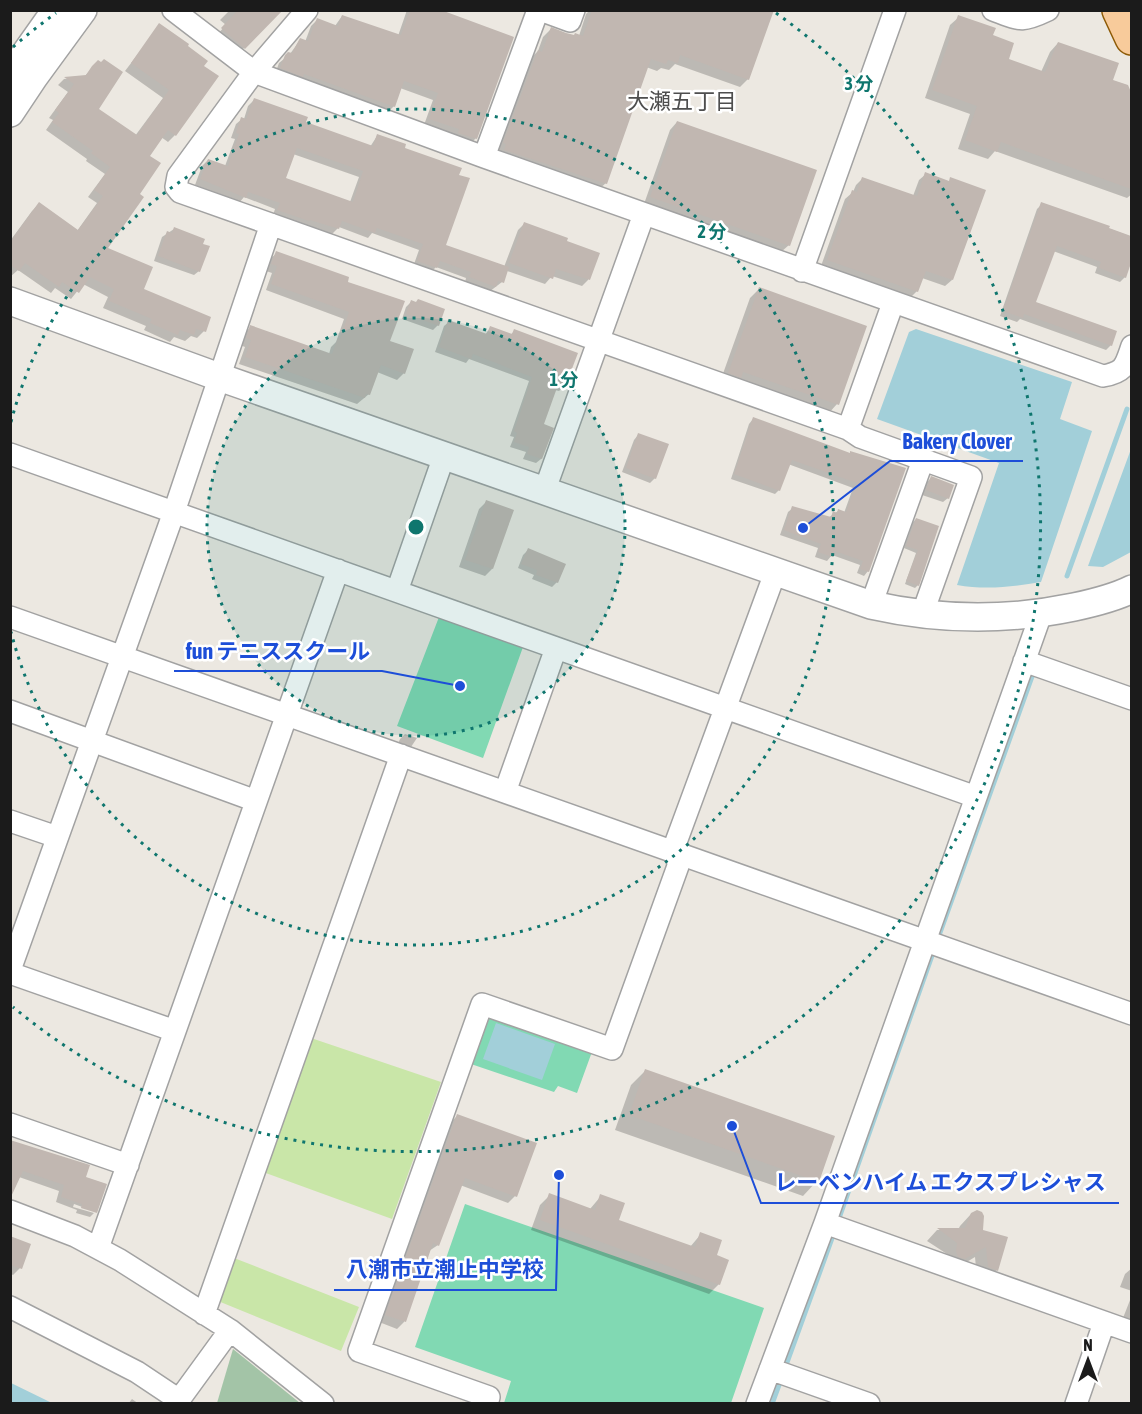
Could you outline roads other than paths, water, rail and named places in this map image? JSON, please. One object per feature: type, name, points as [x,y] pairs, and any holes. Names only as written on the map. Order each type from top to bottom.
[{"type":"main road","points":[[1119,10],[1131,38]]},
{"type":"street","points":[[10,75],[56,10]]},
{"type":"street","points":[[10,113],[83,10]]},
{"type":"street","points":[[173,10],[254,72],[484,158],[893,303],[1102,376],[1114,374],[1124,368],[1131,346]]},
{"type":"street","points":[[307,10],[254,72],[178,176],[176,187],[180,192],[848,429],[860,437],[970,477],[922,615]]},
{"type":"street","points":[[484,158],[539,10],[570,21],[574,10]]},
{"type":"street","points":[[802,271],[895,10]]},
{"type":"street","points":[[993,10],[1020,20],[1029,19],[1048,10]]},
{"type":"street","points":[[544,492],[644,214]]},
{"type":"street","points":[[175,1031],[10,972],[19,924],[57,837],[93,741],[174,512],[271,224]]},
{"type":"street","points":[[10,301],[544,492],[871,605],[922,615],[994,617],[1041,614],[1094,602],[1131,589]]},
{"type":"street","points":[[848,429],[893,303]]},
{"type":"street","points":[[10,454],[975,797]]},
{"type":"street","points":[[397,591],[444,456]]},
{"type":"street","points":[[871,605],[923,460]]},
{"type":"street","points":[[98,1248],[338,570]]},
{"type":"street","points":[[487,1404],[489,1397],[359,1350],[482,1004],[612,1049],[678,866],[676,842],[775,573]]},
{"type":"street","points":[[757,1404],[770,1369],[835,1226],[933,943],[975,797],[1041,614]]},
{"type":"street","points":[[10,617],[1131,1014]]},
{"type":"street","points":[[505,792],[556,648]]},
{"type":"street","points":[[1024,661],[1131,699]]},
{"type":"street","points":[[10,711],[256,801]]},
{"type":"street","points":[[204,1314],[402,755]]},
{"type":"street","points":[[10,821],[57,837]]},
{"type":"street","points":[[10,1124],[128,1165]]},
{"type":"street","points":[[10,1211],[75,1236],[120,1260],[230,1330],[322,1404]]},
{"type":"street","points":[[835,1226],[1131,1332]]},
{"type":"street","points":[[10,1306],[136,1372],[179,1400],[230,1330]]},
{"type":"street","points":[[1077,1404],[1104,1323]]},
{"type":"street","points":[[770,1369],[868,1404]]},
{"type":"water","points":[[916,329],[1072,382],[1060,419],[1092,431],[1041,582],[999,587],[957,585],[999,463],[877,419],[909,332]]},
{"type":"water","points":[[1131,449],[1131,552],[1103,567],[1088,566]]},
{"type":"water","points":[[496,1023],[555,1044],[542,1080],[483,1059]]},
{"type":"water","points":[[11,1383],[52,1403],[11,1403]]},
{"type":"waterway","points":[[1067,576],[1127,409]]},
{"type":"waterway","points":[[937,941],[1034,671]]},
{"type":"waterway","points":[[838,1221],[934,950]]},
{"type":"waterway","points":[[785,1368],[835,1230]]},
{"type":"waterway","points":[[772,1404],[782,1377]]},
{"type":"place","name":"Bakery Clover","points":[[803,528]]},
{"type":"place","name":"fun テニススクール","points":[[460,686]]},
{"type":"place","name":"レーベンハイム エクスプレシャス","points":[[732,1126]]},
{"type":"place","name":"八潮市立潮止中学校","points":[[559,1175]]},
{"type":"district","name":"大瀬五丁目","points":[[682,101]]}]
